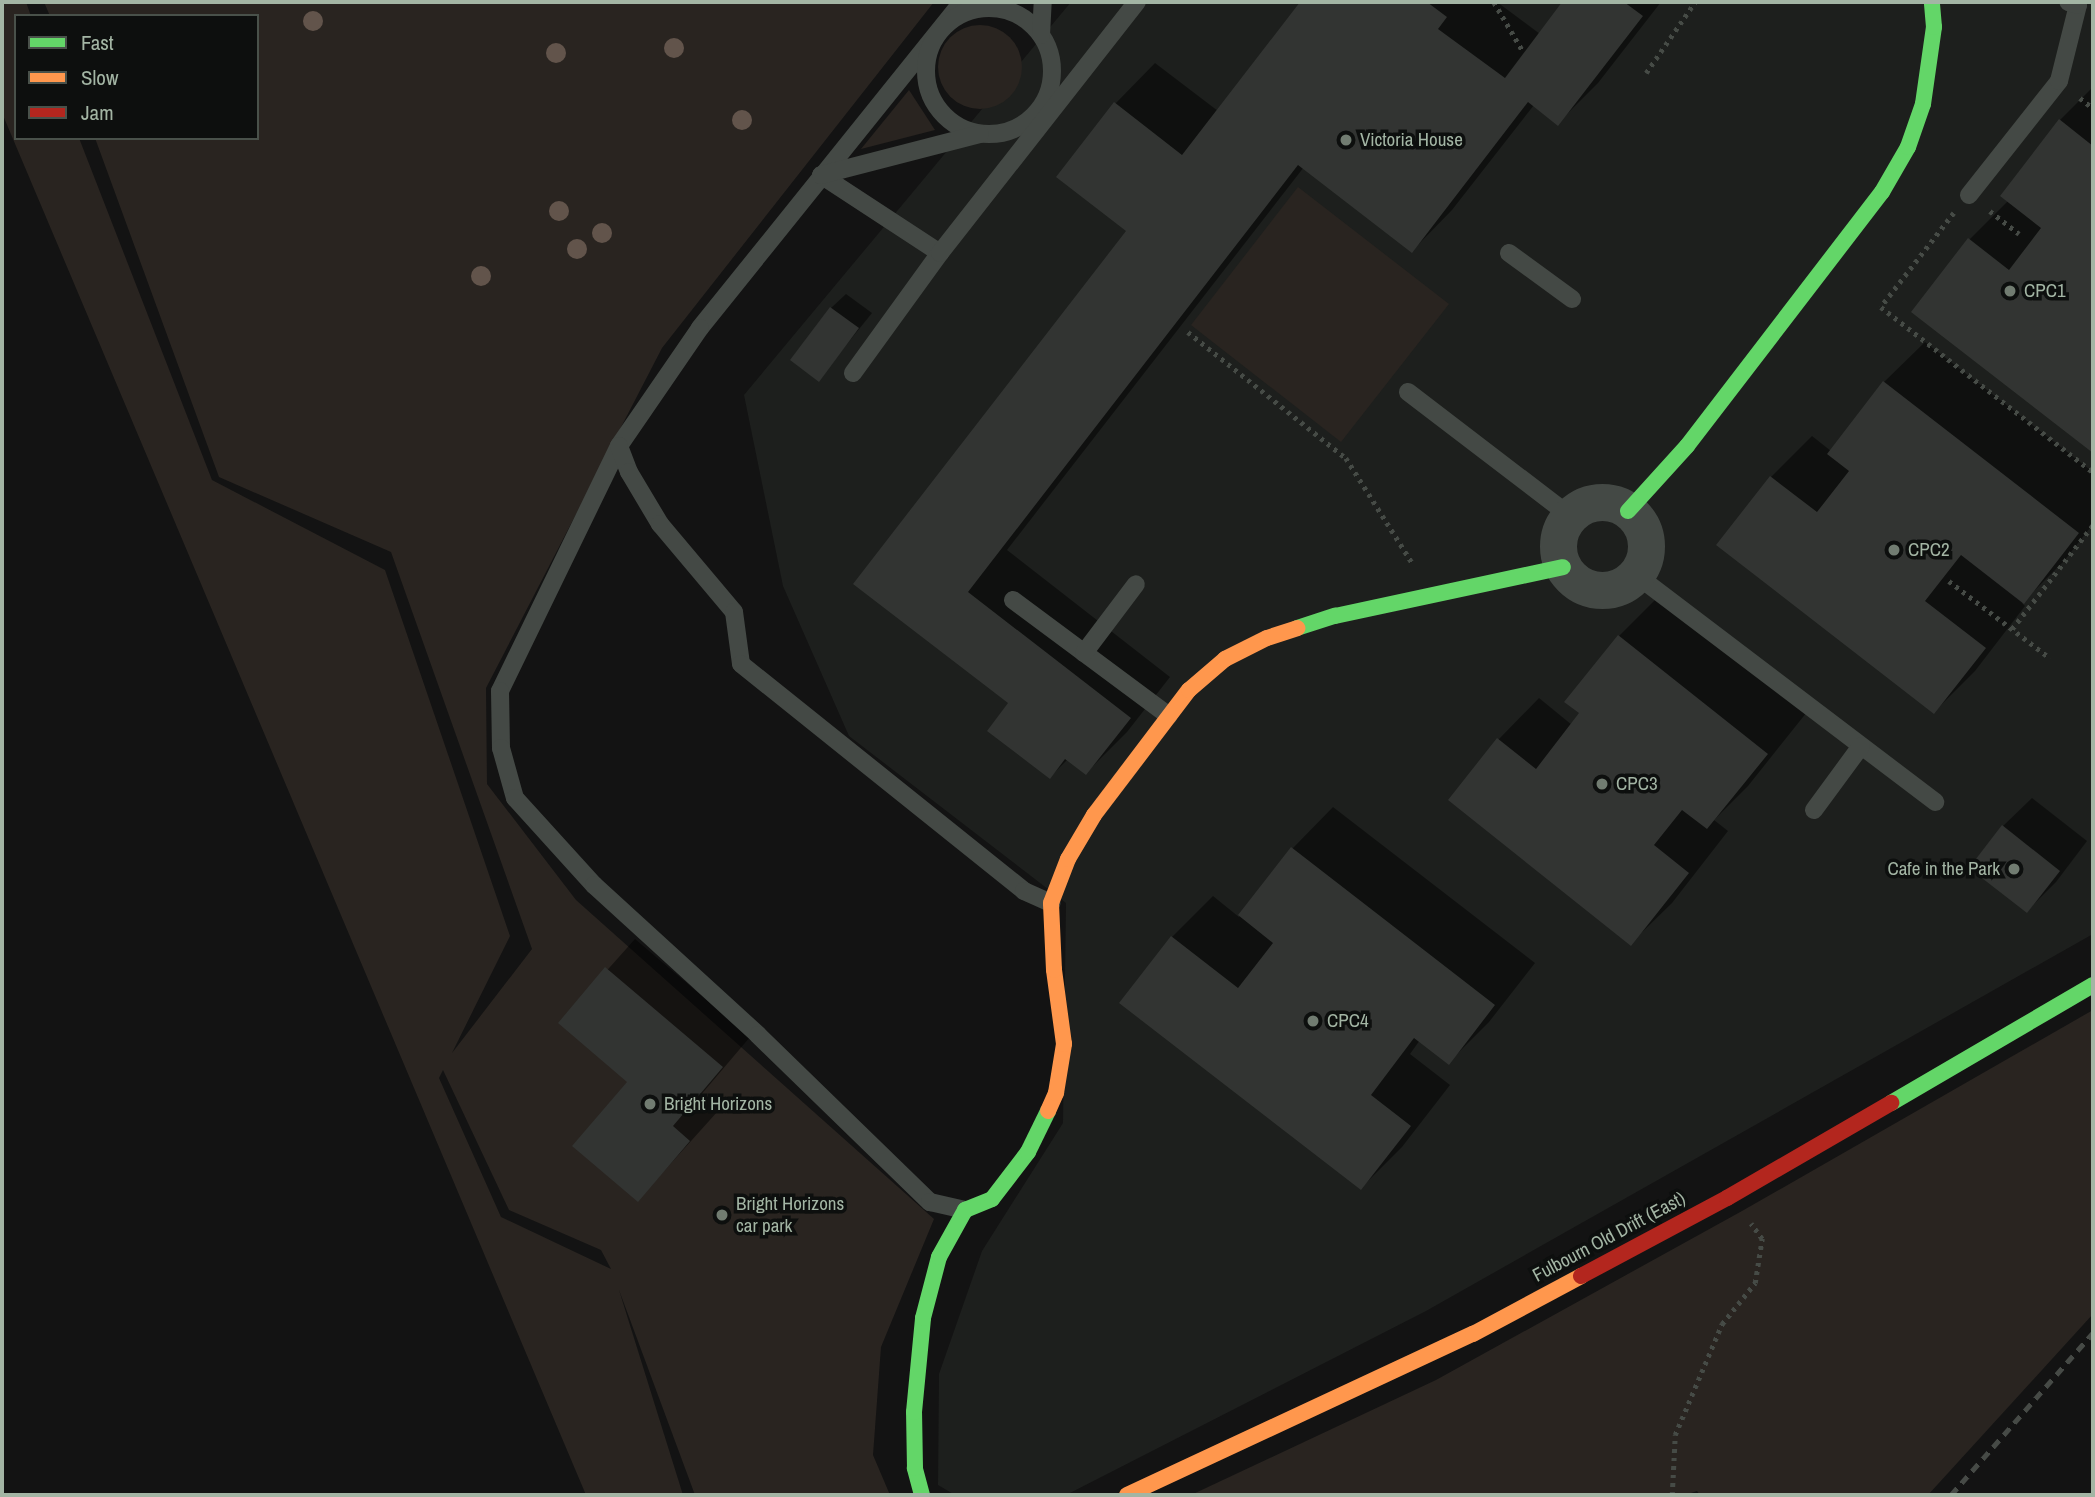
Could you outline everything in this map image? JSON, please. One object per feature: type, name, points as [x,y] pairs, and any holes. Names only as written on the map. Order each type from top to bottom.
[{"type":"street","points":[[1628,510],[1687,446],[1882,192],[1908,147],[1923,104],[1934,27],[1932,2]]},
{"type":"street","points":[[1592,503],[1609,503],[1628,510],[1645,537],[1644,554],[1635,574],[1614,588],[1594,589],[1575,581],[1563,567],[1558,546],[1562,526],[1570,516],[1592,503]]},
{"type":"street","points":[[922,1495],[915,1468],[914,1412],[923,1318],[939,1257],[965,1210],[992,1199],[1028,1152],[1056,1093],[1064,1044],[1054,970],[1051,903],[1068,859],[1094,815],[1189,690],[1226,659],[1267,638],[1335,616],[1563,567]]},
{"type":"street","name":"Fulbourn Old Drift (East)","points":[[1128,1495],[1473,1334],[1727,1198],[2093,985]]},
{"type":"lane","points":[[962,2],[700,328],[619,446],[500,691],[501,748],[515,798],[594,885],[758,1035],[930,1202],[965,1210]]},
{"type":"lane","points":[[1041,35],[1043,2]]},
{"type":"lane","points":[[853,373],[940,253],[1137,2]]},
{"type":"lane","points":[[1969,195],[2059,81],[2078,5],[2068,2]]},
{"type":"lane","points":[[821,175],[980,134],[1003,134],[1026,124],[1041,108],[1053,79],[1051,56],[1041,35],[1026,19],[997,8],[974,9],[948,22],[931,40],[926,82],[934,104],[959,128],[980,134]]},
{"type":"lane","points":[[821,175],[940,253]]},
{"type":"lane","points":[[1509,253],[1572,299]]},
{"type":"lane","points":[[1408,392],[1570,516]]},
{"type":"lane","points":[[619,446],[629,472],[660,524],[734,612],[741,664],[1024,891],[1051,903]]},
{"type":"lane","points":[[1635,574],[1935,802]]},
{"type":"lane","points":[[1084,653],[1136,584]]},
{"type":"lane","points":[[1013,600],[1169,716]]},
{"type":"lane","points":[[1814,810],[1861,746]]},
{"type":"path","points":[[1494,2],[1524,53]]},
{"type":"path","points":[[1646,73],[1695,2]]},
{"type":"path","points":[[1969,195],[1881,307],[2093,472]]},
{"type":"path","points":[[1188,332],[1346,458],[1410,555],[1426,598]]},
{"type":"path","points":[[2012,629],[2093,525]]},
{"type":"path","points":[[1949,581],[2050,658]]},
{"type":"path","points":[[1672,1495],[1675,1434],[1722,1324],[1755,1283],[1762,1239],[1742,1211],[1727,1198]]},
{"type":"shaded area","points":[[2,2],[26,2],[30,14],[14,14],[14,140],[80,140],[212,480],[385,570],[510,936],[452,1053],[532,949],[391,552],[219,477],[96,140],[259,140],[259,14],[49,14],[44,2],[934,2],[662,348],[486,688],[487,784],[576,900],[934,1219],[881,1347],[873,1455],[890,1495],[695,1495],[619,1290],[683,1495],[586,1495],[2,113]],"holes":[[[443,1070],[509,1210],[601,1250],[611,1269],[501,1217],[439,1078]]]},
{"type":"shaded area","points":[[1071,2],[2093,2],[2093,934],[1426,1311],[1066,1495],[955,1495],[938,1485],[939,1374],[982,1251],[1063,1123],[1066,903],[849,736],[783,586],[744,395]]},
{"type":"shaded area","points":[[972,25],[988,25],[1004,32],[1015,43],[1022,59],[1019,83],[1010,97],[988,109],[972,109],[956,102],[945,91],[938,75],[938,59],[945,43],[956,32]]},
{"type":"shaded area","points":[[909,90],[935,130],[861,149]]},
{"type":"shaded area","points":[[1298,187],[1449,304],[1341,442],[1191,325]]},
{"type":"shaded area","points":[[2093,1010],[2093,1314],[1928,1495],[1700,1495],[1697,1491],[1685,1495],[1191,1495],[1436,1380],[1742,1211]]},
{"type":"building","points":[[1300,2],[1427,2],[1447,17],[1438,29],[1505,78],[1562,2],[1624,2],[1643,16],[1558,126],[1528,102],[1412,253],[1298,165],[968,592],[1131,718],[1086,775],[1065,759],[1050,779],[987,731],[1008,703],[853,584],[1126,231],[1056,177],[1114,102],[1182,155]]},
{"type":"building","name":"CPC1","points":[[2059,119],[2093,146],[2093,453],[1911,312],[1968,238],[2009,270],[2041,228],[2000,196]]},
{"type":"building","points":[[830,307],[859,328],[819,382],[790,360]]},
{"type":"building","name":"CPC2","points":[[1883,381],[2079,533],[2024,604],[1961,555],[1925,601],[1986,648],[1934,714],[1716,545],[1770,476],[1817,512],[1849,471],[1827,454]]},
{"type":"building","name":"CPC3","points":[[1618,635],[1768,754],[1707,829],[1682,810],[1654,845],[1689,873],[1631,946],[1448,800],[1497,738],[1536,769],[1579,713],[1564,702]]},
{"type":"building","name":"Cafe in the Park","points":[[2002,825],[2060,871],[2027,913],[1969,868]]},
{"type":"building","name":"CPC4","points":[[1291,847],[1495,1005],[1449,1065],[1414,1038],[1371,1095],[1411,1126],[1361,1190],[1119,1003],[1171,936],[1238,988],[1273,943],[1238,915]]},
{"type":"building","name":"Bright Horizons","points":[[605,967],[723,1067],[673,1126],[690,1141],[638,1202],[572,1146],[627,1082],[558,1023]]},
{"type":"railway","points":[[1951,1495],[2093,1333]]},
{"type":"traffic: fast","points":[[1628,511],[1687,446],[1882,192],[1908,147],[1923,104],[1934,27],[1932,2]]},
{"type":"traffic: fast","points":[[1297,628],[1335,616],[1563,567]]},
{"type":"traffic: fast","points":[[1891,1103],[2093,985]]},
{"type":"traffic: fast","points":[[922,1495],[915,1468],[914,1412],[923,1318],[939,1257],[965,1210],[992,1199],[1028,1152],[1048,1111]]},
{"type":"traffic: slow","points":[[1048,1111],[1056,1093],[1064,1044],[1054,970],[1051,903],[1068,859],[1094,815],[1189,690],[1225,659],[1267,638],[1297,628]]},
{"type":"traffic: slow","points":[[1127,1495],[1473,1334],[1581,1276]]},
{"type":"traffic: jam","points":[[1581,1276],[1727,1198],[1891,1103]]},
{"type":"place","name":"Victoria House","points":[[1346,140]]},
{"type":"place","name":"CPC1","points":[[2010,291]]},
{"type":"place","name":"CPC2","points":[[1894,550]]},
{"type":"place","name":"CPC3","points":[[1602,784]]},
{"type":"place","name":"Cafe in the Park","points":[[2014,869]]},
{"type":"place","name":"CPC4","points":[[1313,1021]]},
{"type":"place","name":"Bright Horizons","points":[[650,1104]]},
{"type":"place","name":"Bright Horizons car park","points":[[722,1215]]}]
